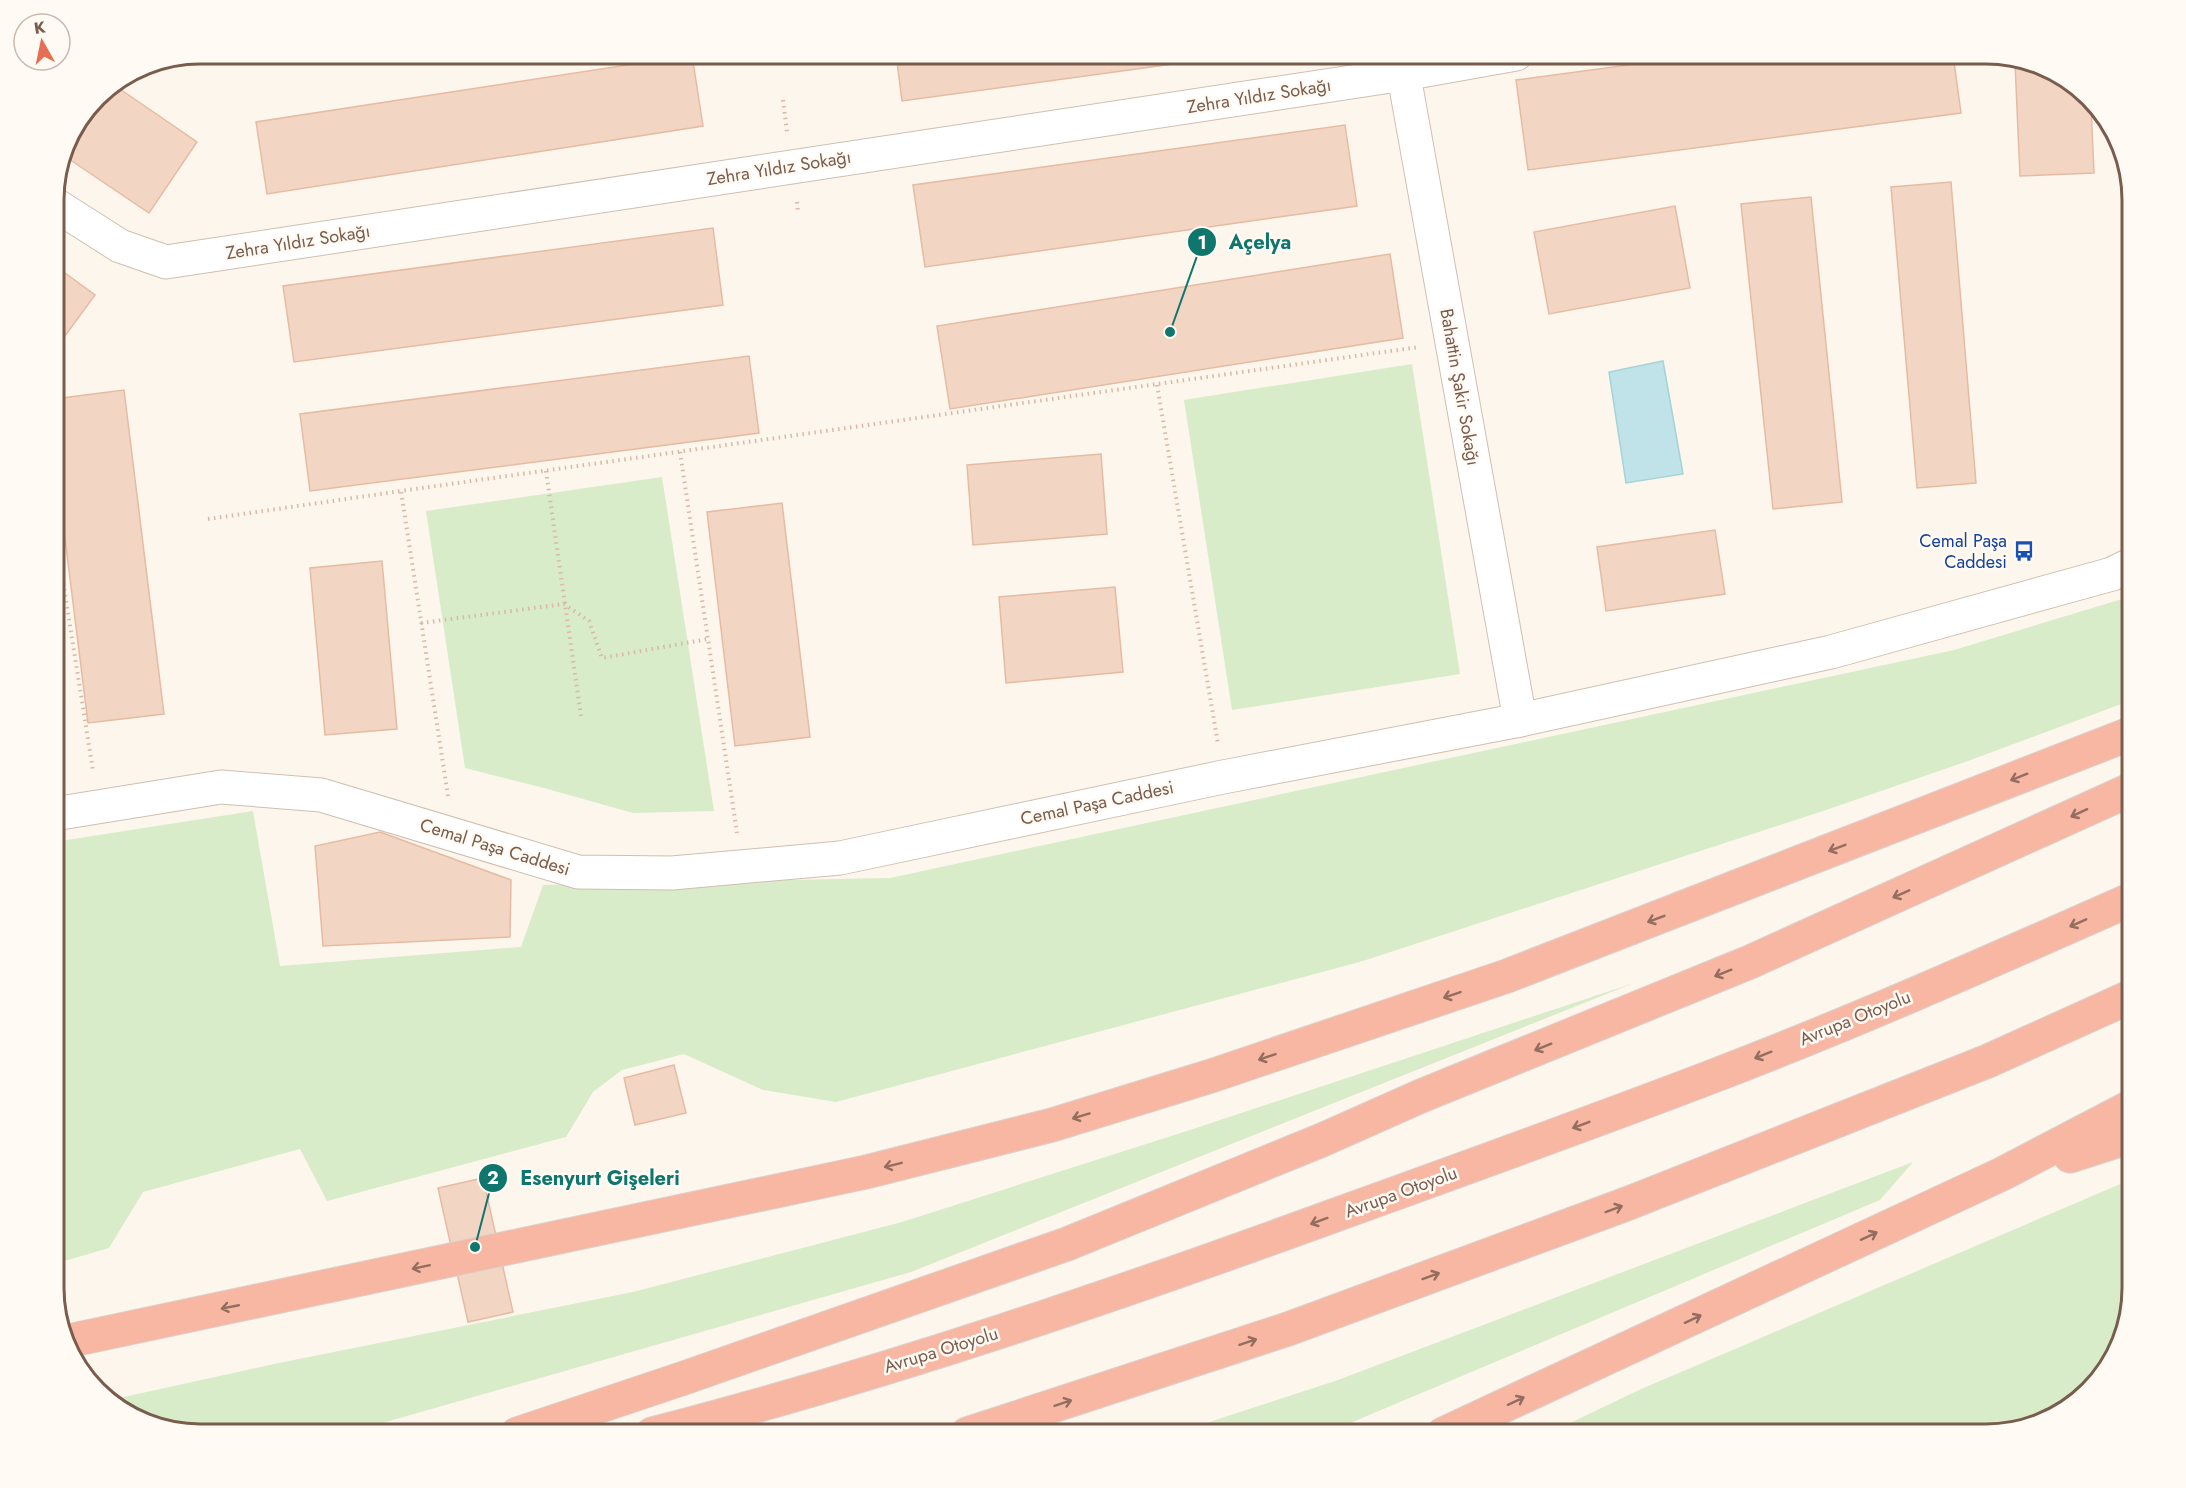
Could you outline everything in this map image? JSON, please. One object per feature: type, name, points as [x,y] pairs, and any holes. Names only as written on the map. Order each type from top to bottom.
[{"type":"highway","points":[[75,1340],[866,1172],[1052,1125],[1211,1076],[1507,976],[2122,736]]},
{"type":"highway","points":[[547,1424],[1067,1244],[1750,962],[2122,794]]},
{"type":"highway","name":"Avrupa Otoyolu","points":[[690,1424],[966,1343],[1272,1239],[1719,1074],[1975,968],[2122,903]]},
{"type":"highway","points":[[998,1424],[1288,1329],[1629,1203],[1988,1061],[2122,1001]]},
{"type":"highway","points":[[1464,1424],[2002,1174],[2122,1112]]},
{"type":"highway","points":[[2002,1174],[2092,1150],[2122,1140]]},
{"type":"street","name":"Zehra Yıldız Sokağı","points":[[65,211],[120,246],[165,262],[1396,65]]},
{"type":"street","name":"Bahattin Şakir Sokağı","points":[[1402,65],[1520,720]]},
{"type":"street","name":"Cemal Paşa Caddesi","points":[[65,813],[221,787],[321,795],[578,872],[672,873],[840,858],[1223,777],[1520,720],[1831,652],[2112,574],[2122,569]]},
{"type":"path","points":[[208,519],[1452,343]]},
{"type":"path","points":[[1157,385],[1223,777]]},
{"type":"path","points":[[680,452],[742,867]]},
{"type":"path","points":[[546,471],[581,716]]},
{"type":"path","points":[[401,491],[454,835]]},
{"type":"path","points":[[65,593],[99,808]]},
{"type":"path","points":[[421,623],[564,604],[590,621],[602,658],[708,639]]},
{"type":"green space","points":[[1412,364],[1460,674],[1232,710],[1184,400]]},
{"type":"green space","points":[[662,477],[714,811],[633,813],[465,768],[426,511]]},
{"type":"green space","points":[[2122,599],[2122,704],[1826,810],[1363,961],[836,1102],[763,1090],[684,1054],[622,1070],[593,1092],[566,1137],[327,1201],[300,1149],[143,1192],[109,1248],[65,1261],[65,840],[253,811],[280,966],[521,947],[543,885],[890,878],[1954,650]]},
{"type":"green space","points":[[1634,983],[911,1272],[379,1424],[200,1424],[165,1419],[148,1413],[121,1398],[274,1364],[633,1292],[902,1222],[1190,1130]]},
{"type":"green space","points":[[1913,1162],[1880,1200],[1348,1424],[1204,1424],[1338,1380]]},
{"type":"green space","points":[[2122,1183],[2122,1288],[2119,1314],[2114,1331],[2099,1363],[2082,1384],[2054,1405],[2038,1413],[2021,1419],[1986,1424],[1568,1424],[1639,1390]]},
{"type":"water","points":[[1663,361],[1683,474],[1626,483],[1609,372]]},
{"type":"building","points":[[627,65],[694,65],[703,126],[267,194],[256,122]]},
{"type":"building","points":[[897,65],[1165,65],[902,101]]},
{"type":"building","points":[[1628,65],[1954,65],[1961,113],[1528,170],[1516,80]]},
{"type":"building","points":[[2015,68],[2061,87],[2091,115],[2094,173],[2020,176]]},
{"type":"building","points":[[121,90],[197,142],[149,213],[71,160],[87,125],[104,104]]},
{"type":"building","points":[[1345,125],[1357,206],[925,267],[913,185]]},
{"type":"building","points":[[1951,182],[1976,483],[1917,488],[1891,187]]},
{"type":"building","points":[[1811,197],[1842,502],[1773,509],[1741,204]]},
{"type":"building","points":[[1675,206],[1690,288],[1549,314],[1534,232]]},
{"type":"building","points":[[713,228],[723,305],[294,362],[283,286]]},
{"type":"building","points":[[1390,254],[1403,338],[950,409],[937,326]]},
{"type":"building","points":[[65,273],[95,295],[65,336]]},
{"type":"building","points":[[749,356],[759,433],[310,491],[300,414]]},
{"type":"building","points":[[124,390],[164,714],[88,723],[65,538],[65,398]]},
{"type":"building","points":[[1101,454],[1107,534],[973,545],[967,465]]},
{"type":"building","points":[[782,503],[810,737],[735,746],[707,512]]},
{"type":"building","points":[[1715,530],[1725,594],[1606,611],[1597,547]]},
{"type":"building","points":[[382,561],[397,729],[325,735],[310,568]]},
{"type":"building","points":[[1115,587],[1123,672],[1006,683],[999,597]]},
{"type":"building","points":[[380,832],[511,880],[510,937],[323,946],[315,846]]},
{"type":"building","points":[[674,1065],[686,1113],[635,1125],[624,1078]]},
{"type":"building","points":[[483,1178],[513,1312],[468,1322],[438,1188]]},
{"type":"place","name":"Açelya","points":[[1170,332]]},
{"type":"place","name":"Cemal Paşa Caddesi","points":[[2024,551]]},
{"type":"place","name":"Esenyurt Gişeleri","points":[[475,1247]]}]
